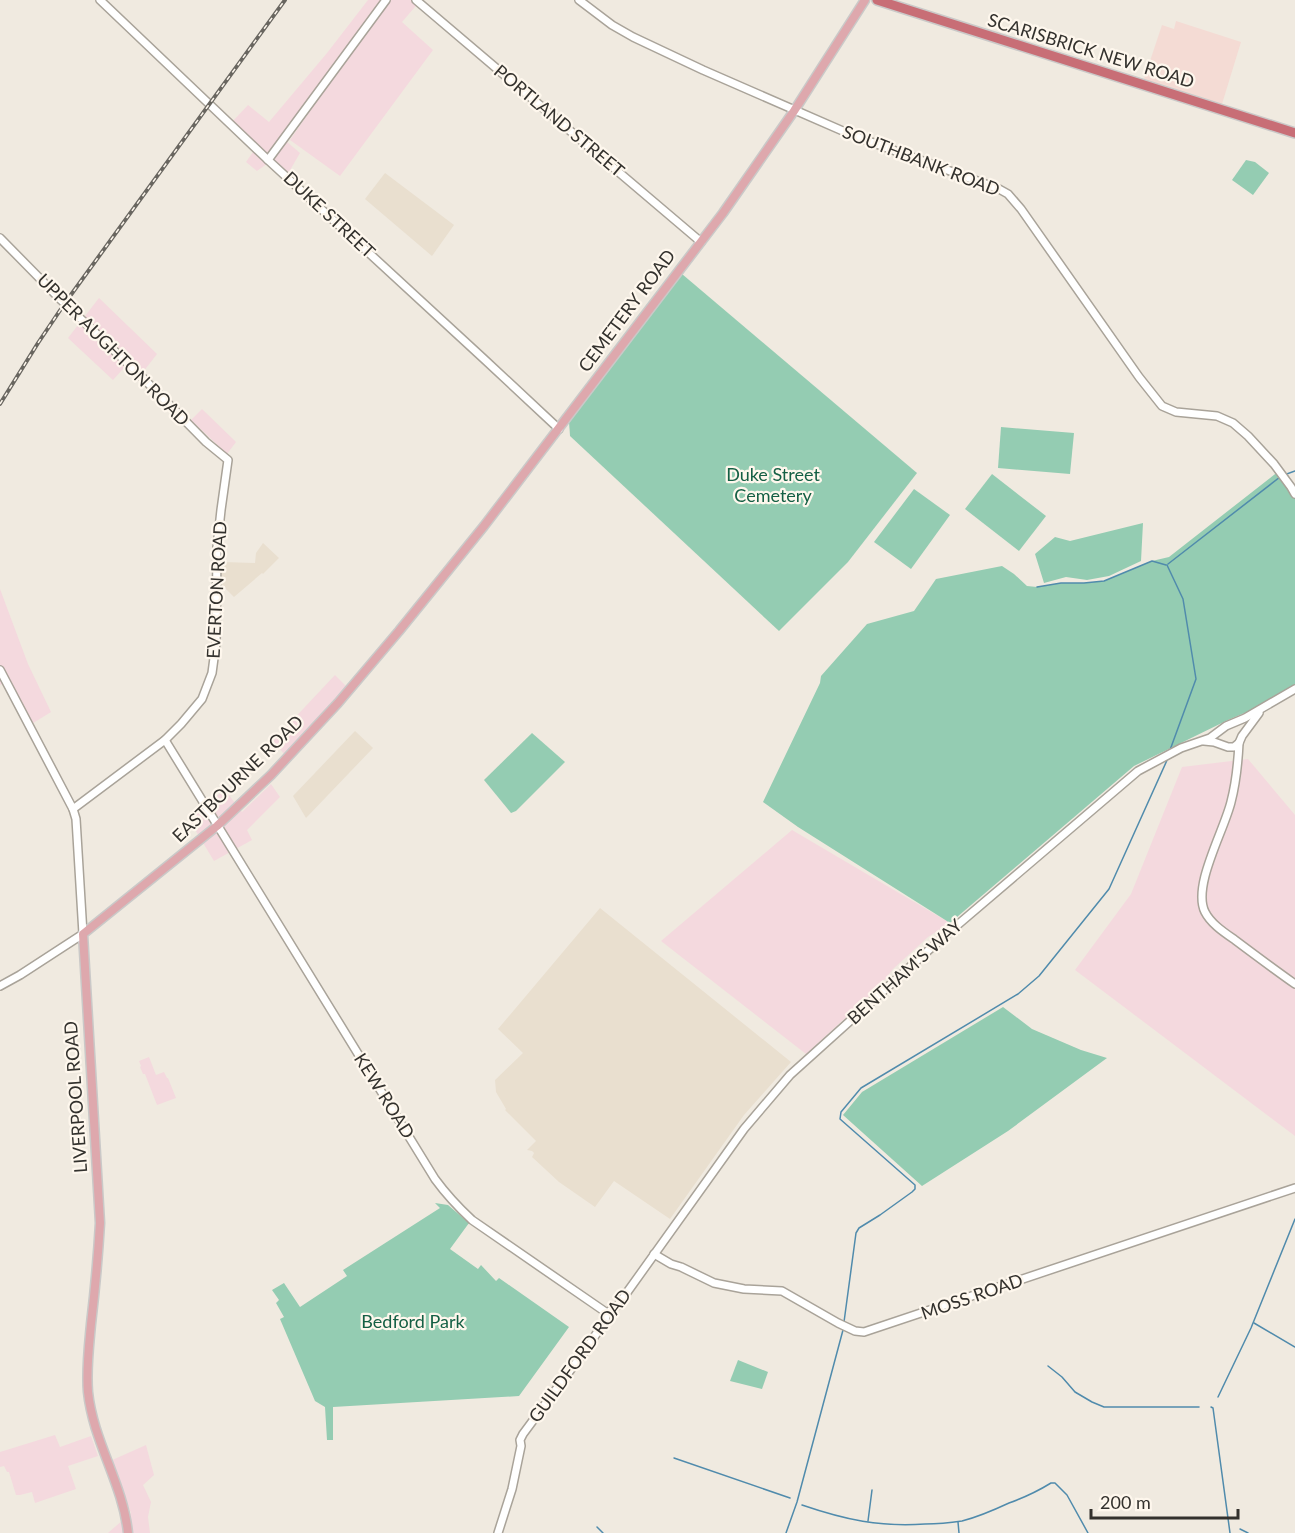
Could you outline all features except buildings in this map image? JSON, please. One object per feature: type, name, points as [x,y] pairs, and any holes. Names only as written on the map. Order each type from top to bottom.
[{"type":"highway","name":"SCARISBRICK NEW ROAD","points":[[877,0],[1295,133]]},
{"type":"main road","name":"CEMETERY ROAD","points":[[399,630],[484,526],[701,242],[794,111],[865,0]]},
{"type":"main road","name":"EASTBOURNE ROAD","points":[[83,934],[218,826],[271,775],[338,703],[399,630]]},
{"type":"main road","name":"LIVERPOOL ROAD","points":[[83,934],[100,1223],[88,1353],[88,1394],[96,1429],[123,1506],[128,1533]]},
{"type":"street","name":"DUKE STREET","points":[[100,0],[268,160],[559,429]]},
{"type":"street","points":[[268,160],[386,0]]},
{"type":"street","name":"PORTLAND STREET","points":[[416,0],[701,242]]},
{"type":"street","name":"SOUTHBANK ROAD","points":[[579,0],[612,25],[633,37],[794,111],[1008,194],[1162,406],[1176,412],[1217,416],[1233,423],[1274,464],[1295,494]]},
{"type":"street","name":"UPPER AUGHTON ROAD","points":[[0,238],[206,442],[228,460]]},
{"type":"street","name":"EVERTON ROAD","points":[[73,809],[165,740],[182,724],[202,699],[212,673],[216,643],[218,548],[228,460]]},
{"type":"street","name":"LIVERPOOL ROAD","points":[[0,670],[73,809],[76,819],[83,934]]},
{"type":"street","points":[[1237,766],[1233,754],[1220,738],[1221,731],[1226,726],[1245,718],[1295,689]]},
{"type":"street","points":[[1226,746],[1234,747],[1241,740],[1253,719],[1267,705]]},
{"type":"street","points":[[1230,725],[1237,727],[1241,733],[1235,786],[1231,805],[1202,883],[1205,912],[1221,930],[1295,984]]},
{"type":"street","name":"BENTHAM'S WAY","points":[[654,1254],[744,1129],[790,1075],[941,939],[1138,771],[1173,752],[1204,741],[1221,731]]},
{"type":"street","name":"KEW ROAD","points":[[165,740],[446,1194],[472,1220],[607,1313]]},
{"type":"street","name":"BENTHAM'S WAY","points":[[1204,741],[1226,746]]},
{"type":"street","points":[[0,986],[83,934]]},
{"type":"street","name":"MOSS ROAD","points":[[654,1254],[714,1283],[744,1289],[782,1291],[839,1323],[864,1332],[1295,1188]]},
{"type":"street","name":"GUILDFORD ROAD","points":[[498,1533],[512,1489],[523,1434],[586,1349],[605,1321],[607,1313],[618,1305],[654,1254]]},
{"type":"shaded area","points":[[368,0],[421,0],[402,22],[433,50],[340,176],[290,140],[363,34],[357,32],[286,141],[300,153],[289,172],[268,163],[257,171],[246,162],[258,145],[232,122],[248,105],[269,122]]},
{"type":"shaded area","points":[[1176,21],[1241,42],[1222,104],[1144,79],[1162,25],[1174,29]]},
{"type":"shaded area","points":[[385,173],[454,225],[432,256],[365,199]]},
{"type":"shaded area","points":[[99,298],[157,354],[143,372],[130,361],[113,380],[68,338]]},
{"type":"shaded area","points":[[202,409],[236,442],[227,454],[191,420]]},
{"type":"shaded area","points":[[263,543],[279,558],[234,597],[221,584],[222,562],[255,563],[256,553]]},
{"type":"shaded area","points":[[0,589],[28,664],[51,712],[30,725],[8,681],[0,685]]},
{"type":"shaded area","points":[[335,675],[346,686],[338,700],[285,755],[273,741]]},
{"type":"shaded area","points":[[355,731],[373,748],[306,818],[293,796]]},
{"type":"shaded area","points":[[1248,759],[1295,815],[1295,1136],[1075,970],[1131,894],[1182,767]]},
{"type":"shaded area","points":[[271,784],[280,797],[247,830],[252,840],[214,861],[188,818],[225,790],[242,812]]},
{"type":"shaded area","points":[[792,830],[950,923],[928,937],[893,969],[879,987],[806,1054],[661,941]]},
{"type":"shaded area","points":[[600,908],[791,1062],[744,1115],[670,1219],[614,1181],[595,1207],[559,1182],[532,1157],[534,1153],[532,1151],[527,1150],[536,1141],[505,1110],[496,1092],[495,1080],[523,1053],[498,1029]]},
{"type":"shaded area","points":[[149,1057],[156,1075],[164,1072],[168,1078],[176,1098],[157,1105],[139,1061]]},
{"type":"shaded area","points":[[55,1435],[60,1447],[91,1436],[98,1456],[68,1466],[76,1489],[35,1503],[32,1492],[16,1495],[9,1472],[4,1466],[0,1467],[0,1452]]},
{"type":"shaded area","points":[[146,1445],[154,1475],[143,1485],[151,1502],[148,1517],[150,1533],[108,1533],[131,1513],[110,1461]]},
{"type":"green space","points":[[1246,160],[1255,162],[1269,173],[1253,195],[1232,180]]},
{"type":"green space","name":"Duke Street Cemetery","points":[[682,274],[917,473],[848,562],[779,631],[570,436],[569,421]]},
{"type":"green space","points":[[1001,427],[1074,433],[1070,474],[998,468]]},
{"type":"green space","points":[[1279,471],[1295,497],[1295,687],[1134,766],[950,923],[798,827],[763,802],[820,683],[821,676],[867,624],[914,611],[936,579],[1002,566],[1027,586],[1104,581],[1152,561],[1169,557]]},
{"type":"green space","points":[[992,474],[1046,516],[1019,551],[965,509]]},
{"type":"green space","points":[[914,489],[950,515],[911,569],[874,542]]},
{"type":"green space","points":[[1143,523],[1141,561],[1109,576],[1087,580],[1066,577],[1044,583],[1035,554],[1055,537],[1070,541]]},
{"type":"green space","points":[[532,733],[565,762],[516,811],[511,813],[484,780]]},
{"type":"green space","points":[[1003,1007],[1032,1029],[1081,1050],[1107,1058],[1008,1131],[922,1186],[843,1115],[862,1092]]},
{"type":"green space","name":"Bedford Park","points":[[435,1203],[448,1205],[469,1223],[450,1249],[478,1269],[481,1265],[496,1281],[499,1278],[569,1327],[519,1396],[333,1407],[333,1440],[327,1440],[325,1407],[315,1401],[280,1319],[284,1317],[276,1303],[279,1300],[272,1290],[284,1283],[300,1307],[347,1276],[343,1270],[440,1208]]},
{"type":"green space","points":[[738,1360],[768,1372],[762,1389],[730,1381]]},
{"type":"waterway","points":[[1284,475],[1295,471]]},
{"type":"waterway","points":[[1168,564],[1280,477]]},
{"type":"waterway","points":[[1037,587],[1061,583],[1104,581],[1152,561],[1166,565]]},
{"type":"waterway","points":[[1167,565],[1183,599],[1196,679],[1170,750]]},
{"type":"waterway","points":[[844,1322],[856,1233],[859,1228],[912,1192],[915,1185],[840,1119],[841,1112],[861,1088],[1018,994],[1039,976],[1109,889],[1168,758]]},
{"type":"waterway","points":[[1218,1397],[1251,1328],[1295,1219]]},
{"type":"waterway","points":[[1254,1323],[1295,1347]]},
{"type":"waterway","points":[[786,1533],[797,1502],[843,1330]]},
{"type":"waterway","points":[[1048,1366],[1075,1392],[1104,1407],[1199,1407]]},
{"type":"waterway","points":[[1211,1407],[1213,1408],[1230,1533]]},
{"type":"waterway","points":[[674,1458],[790,1498]]},
{"type":"waterway","points":[[802,1505],[833,1515],[877,1523],[908,1525],[943,1523],[962,1521],[980,1515],[1055,1483],[1067,1495],[1088,1533]]},
{"type":"waterway","points":[[868,1521],[872,1490]]},
{"type":"waterway","points":[[958,1522],[959,1533]]},
{"type":"waterway","points":[[597,1527],[603,1533]]},
{"type":"waterway","points":[[1240,1529],[1248,1533]]},
{"type":"railway","points":[[0,404],[65,303],[285,0]]}]
